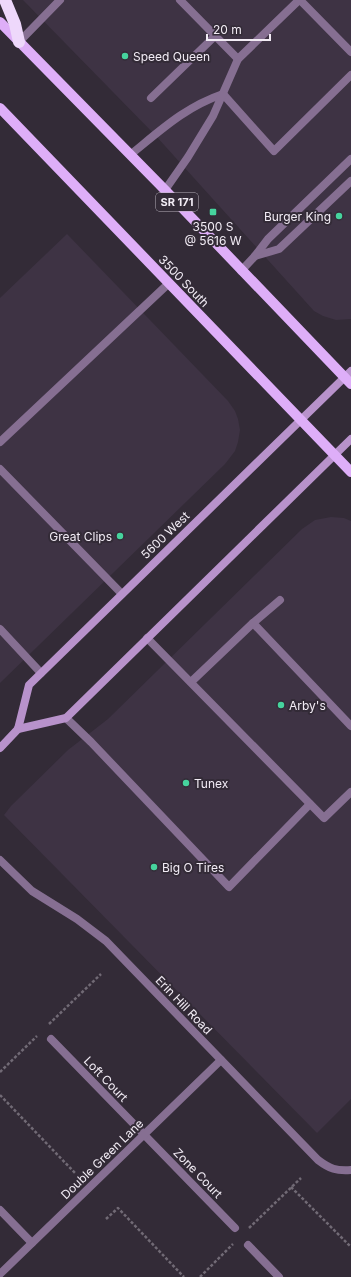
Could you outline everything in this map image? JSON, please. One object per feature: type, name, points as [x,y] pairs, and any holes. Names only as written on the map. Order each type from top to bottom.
[{"type":"highway","points":[[5,0],[15,24],[19,42]]},
{"type":"main road","name":"SR 171","points":[[0,22],[165,190],[241,271],[349,377]]},
{"type":"main road","name":"3500 South","points":[[0,108],[168,284],[351,472]]},
{"type":"main road","name":"5600 West","points":[[0,748],[18,729],[29,685],[300,420],[349,377]]},
{"type":"main road","points":[[18,729],[66,718],[351,439]]},
{"type":"street","points":[[19,42],[60,0]]},
{"type":"street","points":[[180,0],[238,59]]},
{"type":"street","points":[[165,190],[201,138],[213,116],[238,59],[300,0],[351,52]]},
{"type":"street","points":[[151,98],[215,36]]},
{"type":"street","points":[[223,94],[274,151],[351,75]]},
{"type":"street","points":[[130,155],[182,113],[208,99],[223,94]]},
{"type":"street","points":[[241,271],[268,239],[351,159]]},
{"type":"street","points":[[255,256],[279,249],[351,181]]},
{"type":"street","points":[[0,442],[168,284]]},
{"type":"street","points":[[0,469],[122,594]]},
{"type":"street","points":[[191,682],[253,623],[280,600]]},
{"type":"street","points":[[253,623],[351,726]]},
{"type":"street","points":[[0,629],[41,673]]},
{"type":"street","points":[[147,638],[324,818],[351,792]]},
{"type":"street","points":[[66,718],[91,742],[229,886],[310,804]]},
{"type":"street","name":"Erin Hill Road","points":[[0,860],[32,891],[77,919],[106,941],[318,1160],[337,1171],[348,1171]]},
{"type":"street","name":"Loft Court","points":[[51,1039],[144,1135]]},
{"type":"street","name":"Double Green Lane","points":[[0,1274],[221,1060]]},
{"type":"street","name":"Zone Court","points":[[144,1135],[235,1228]]},
{"type":"street","points":[[0,1210],[32,1243]]},
{"type":"street","points":[[248,1245],[279,1277]]},
{"type":"path","points":[[0,1095],[76,1174]]},
{"type":"path","points":[[291,1187],[351,1247]]},
{"type":"path","points":[[106,1219],[118,1208],[184,1277]]},
{"type":"shaded area","points":[[23,0],[351,0],[351,319],[336,320],[323,316],[314,311],[156,136]]},
{"type":"shaded area","points":[[67,234],[228,401],[235,411],[240,430],[235,451],[225,464],[0,683],[0,298]]},
{"type":"shaded area","points":[[331,517],[344,518],[351,521],[351,1099],[317,1133],[4,815],[11,806],[68,750],[108,719],[302,529],[315,520]]},
{"type":"place","name":"Speed Queen","points":[[125,56]]},
{"type":"place","name":"3500 S @ 5616 W","points":[[213,212]]},
{"type":"place","name":"Burger King","points":[[339,216]]},
{"type":"place","name":"Great Clips","points":[[120,536]]},
{"type":"place","name":"Arby's","points":[[281,705]]},
{"type":"place","name":"Tunex","points":[[186,783]]},
{"type":"place","name":"Big O Tires","points":[[154,867]]}]
